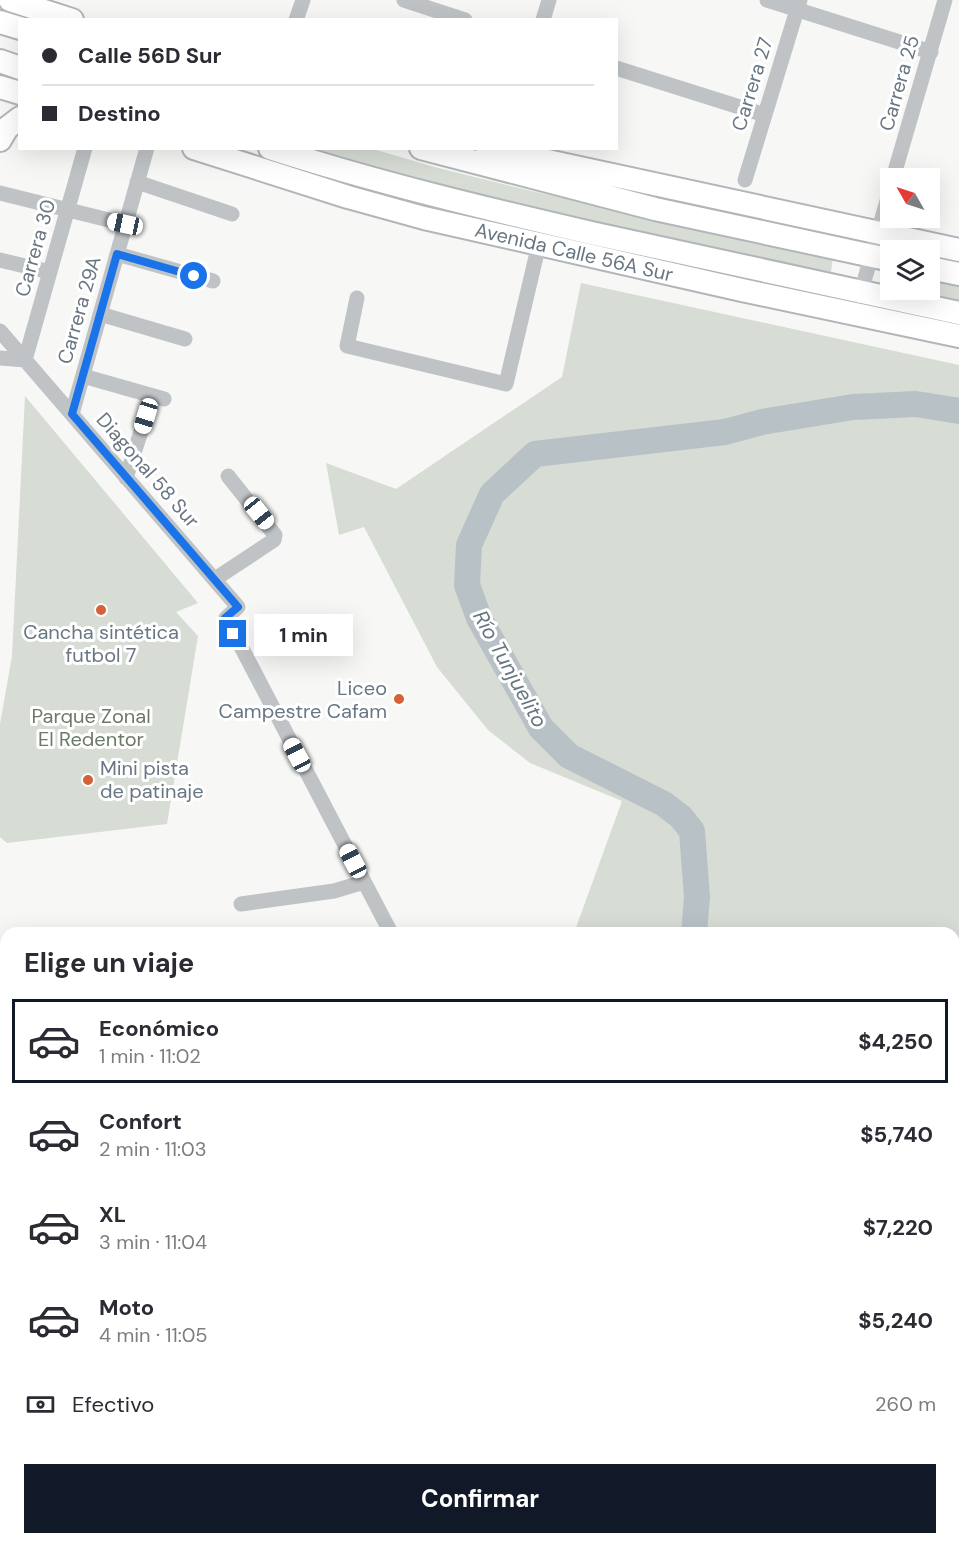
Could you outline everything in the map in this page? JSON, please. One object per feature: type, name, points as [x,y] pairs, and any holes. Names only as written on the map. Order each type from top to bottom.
[{"type":"highway","points":[[10,0],[60,11]]},
{"type":"highway","points":[[0,22],[18,27]]},
{"type":"highway","points":[[0,62],[18,67]]},
{"type":"highway","points":[[0,87],[18,92]]},
{"type":"highway","points":[[0,140],[6,128],[18,119]]},
{"type":"highway","name":"Avenida Calle 56A Sur","points":[[276,150],[358,176],[482,208],[959,313]]},
{"type":"highway","points":[[429,150],[655,209],[880,258]]},
{"type":"highway","points":[[497,150],[959,250]]},
{"type":"highway","name":"Avenida Calle 56A Sur","points":[[213,152],[348,197],[424,218],[742,290],[959,336]]},
{"type":"highway","points":[[655,209],[714,197]]},
{"type":"highway","points":[[539,244],[634,242]]},
{"type":"highway","points":[[940,270],[959,274]]},
{"type":"street","points":[[297,18],[303,0]]},
{"type":"street","points":[[404,0],[459,18]]},
{"type":"street","points":[[544,18],[549,0]]},
{"type":"street","points":[[767,0],[798,5],[931,52]]},
{"type":"street","name":"Carrera 25","points":[[896,168],[945,0]]},
{"type":"street","name":"Carrera 27","points":[[746,180],[798,5]]},
{"type":"street","points":[[618,69],[765,115]]},
{"type":"street","name":"Carrera 30","points":[[25,360],[85,150]]},
{"type":"street","name":"Carrera 29A","points":[[72,414],[146,150]]},
{"type":"street","points":[[137,182],[232,214]]},
{"type":"street","points":[[0,193],[125,224]]},
{"type":"street","points":[[880,226],[878,233],[880,250]]},
{"type":"street","points":[[357,298],[347,346],[506,384],[539,244]]},
{"type":"street","points":[[117,254],[213,281]]},
{"type":"street","points":[[0,260],[50,272]]},
{"type":"street","points":[[861,292],[880,260]]},
{"type":"street","points":[[100,314],[185,339]]},
{"type":"street","name":"Diagonal 58 Sur","points":[[0,331],[238,607],[225,618],[364,882]]},
{"type":"street","points":[[0,358],[25,360]]},
{"type":"street","points":[[83,376],[164,399]]},
{"type":"street","points":[[126,478],[146,416]]},
{"type":"street","points":[[215,579],[274,540],[275,535],[228,476]]},
{"type":"street","points":[[240,904],[334,891],[364,882],[388,927]]},
{"type":"green space","points":[[304,150],[376,150],[536,192],[833,257],[831,272],[689,245],[492,203]]},
{"type":"green space","points":[[940,279],[959,283],[959,306],[932,300],[940,300]]},
{"type":"green space","points":[[581,283],[959,365],[959,927],[576,927],[622,801],[530,763],[488,730],[437,667],[364,527],[339,535],[326,463],[396,489],[562,377]]},
{"type":"green space","name":"Parque Zonal El Redentor","points":[[25,396],[198,603],[176,612],[198,636],[167,824],[7,843],[0,837],[0,724],[12,656]]},
{"type":"waterway","name":"Río Tunjuelito","points":[[694,927],[697,897],[692,831],[681,817],[664,804],[569,756],[541,728],[479,618],[467,585],[469,545],[492,494],[535,454],[725,432],[762,422],[853,407],[916,404],[959,411]]},
{"type":"place","name":"Cancha sintética futbol 7","points":[[101,610]]},
{"type":"place","name":"Liceo Campestre Cafam","points":[[399,699]]},
{"type":"place","name":"Mini pista de patinaje","points":[[88,780]]},
{"type":"route","points":[[194,276],[117,254],[72,414],[238,607],[225,618],[233,634]]}]
